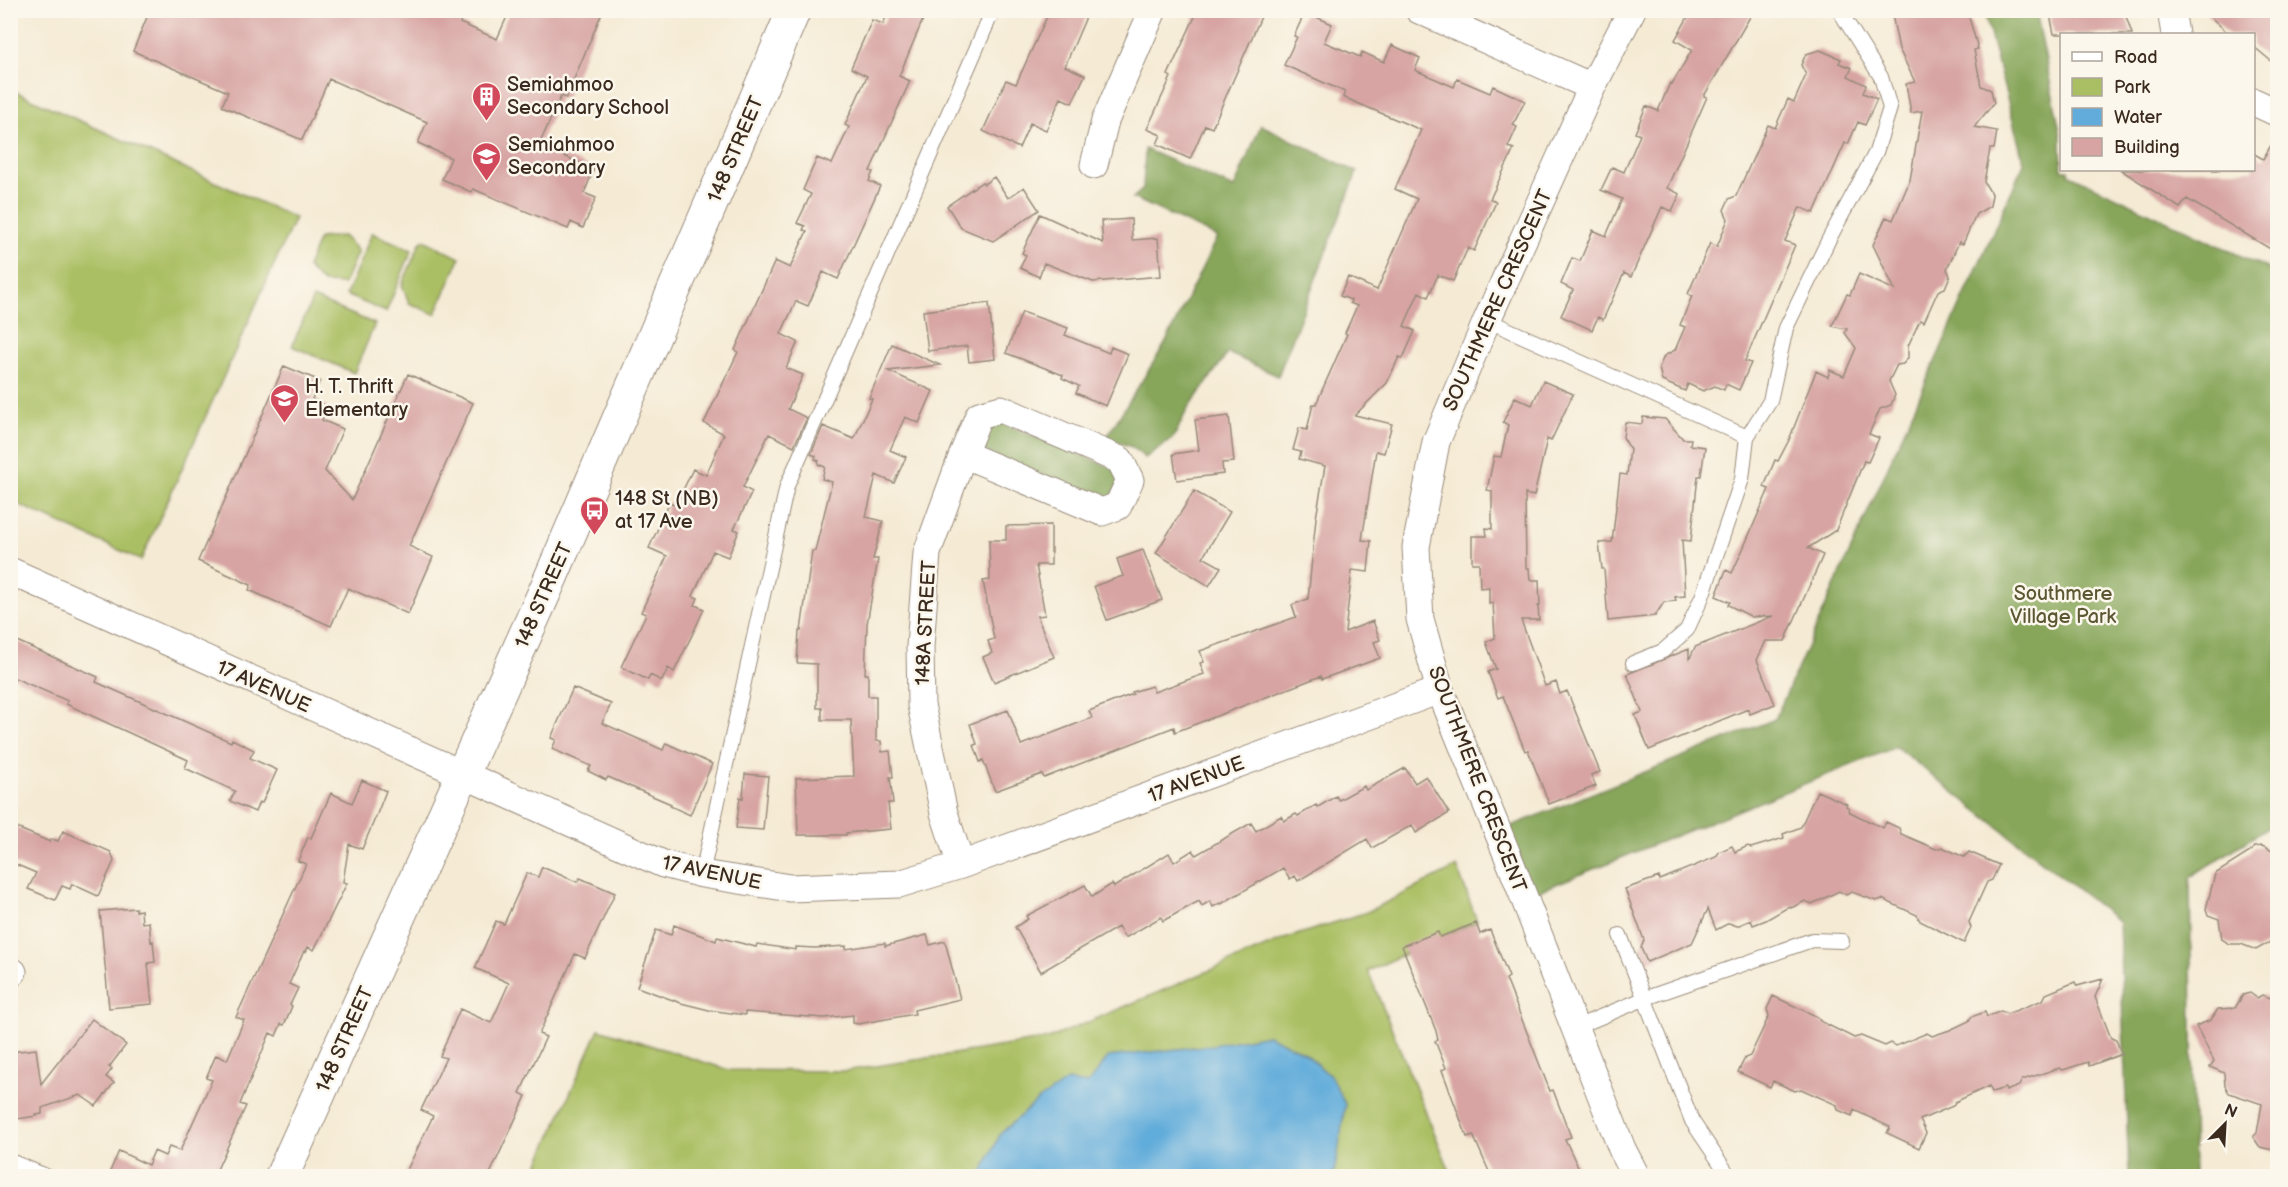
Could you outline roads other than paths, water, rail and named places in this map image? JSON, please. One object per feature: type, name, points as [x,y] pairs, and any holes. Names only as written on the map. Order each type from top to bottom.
[{"type":"main road","name":"148 STREET","points":[[282,1176],[546,590],[794,10]]},
{"type":"street","points":[[1094,165],[1105,121],[1153,10]]},
{"type":"street","points":[[1419,10],[1592,87]]},
{"type":"street","name":"SOUTHMERE CRESCENT","points":[[1632,10],[1592,87],[1487,320],[1436,442],[1416,547],[1420,619],[1440,690],[1622,1149],[1636,1176]]},
{"type":"street","points":[[2171,10],[2175,33]]},
{"type":"street","points":[[2255,103],[2277,113]]},
{"type":"street","name":"148A STREET","points":[[961,865],[944,813],[921,705],[920,647],[927,553],[963,454],[979,415],[1001,409],[1120,460],[1130,480],[1118,506],[1102,512],[963,454]]},
{"type":"street","name":"17 AVENUE","points":[[10,571],[663,864],[702,874],[790,888],[899,884],[961,865],[1440,690]]},
{"type":"lane","points":[[702,874],[787,486],[993,10]]},
{"type":"lane","points":[[1633,663],[1663,651],[1687,630],[1702,597],[1742,479],[1747,437],[1770,401],[1786,328],[1829,239],[1876,152],[1890,108],[1881,77],[1839,10]]},
{"type":"lane","points":[[1487,320],[1747,437]]},
{"type":"lane","points":[[1620,935],[1692,1121],[1729,1176]]},
{"type":"lane","points":[[1574,1028],[1646,998],[1812,940],[1842,941]]},
{"type":"lane","points":[[10,1161],[46,1176]]},
{"type":"water","points":[[1268,1035],[1305,1053],[1331,1077],[1345,1104],[1333,1176],[980,1176],[1001,1133],[1036,1102],[1067,1081],[1088,1084],[1108,1057],[1213,1045]]},
{"type":"place","name":"Semiahmoo Secondary School","points":[[486,122]]},
{"type":"place","name":"Semiahmoo Secondary","points":[[487,182]]},
{"type":"place","name":"H. T. Thrift Elementary","points":[[284,424]]},
{"type":"place","name":"148 St (NB) at 17 Ave","points":[[594,536]]},
{"type":"park label","name":"Southmere Village Park","points":[[2063,604]]}]
